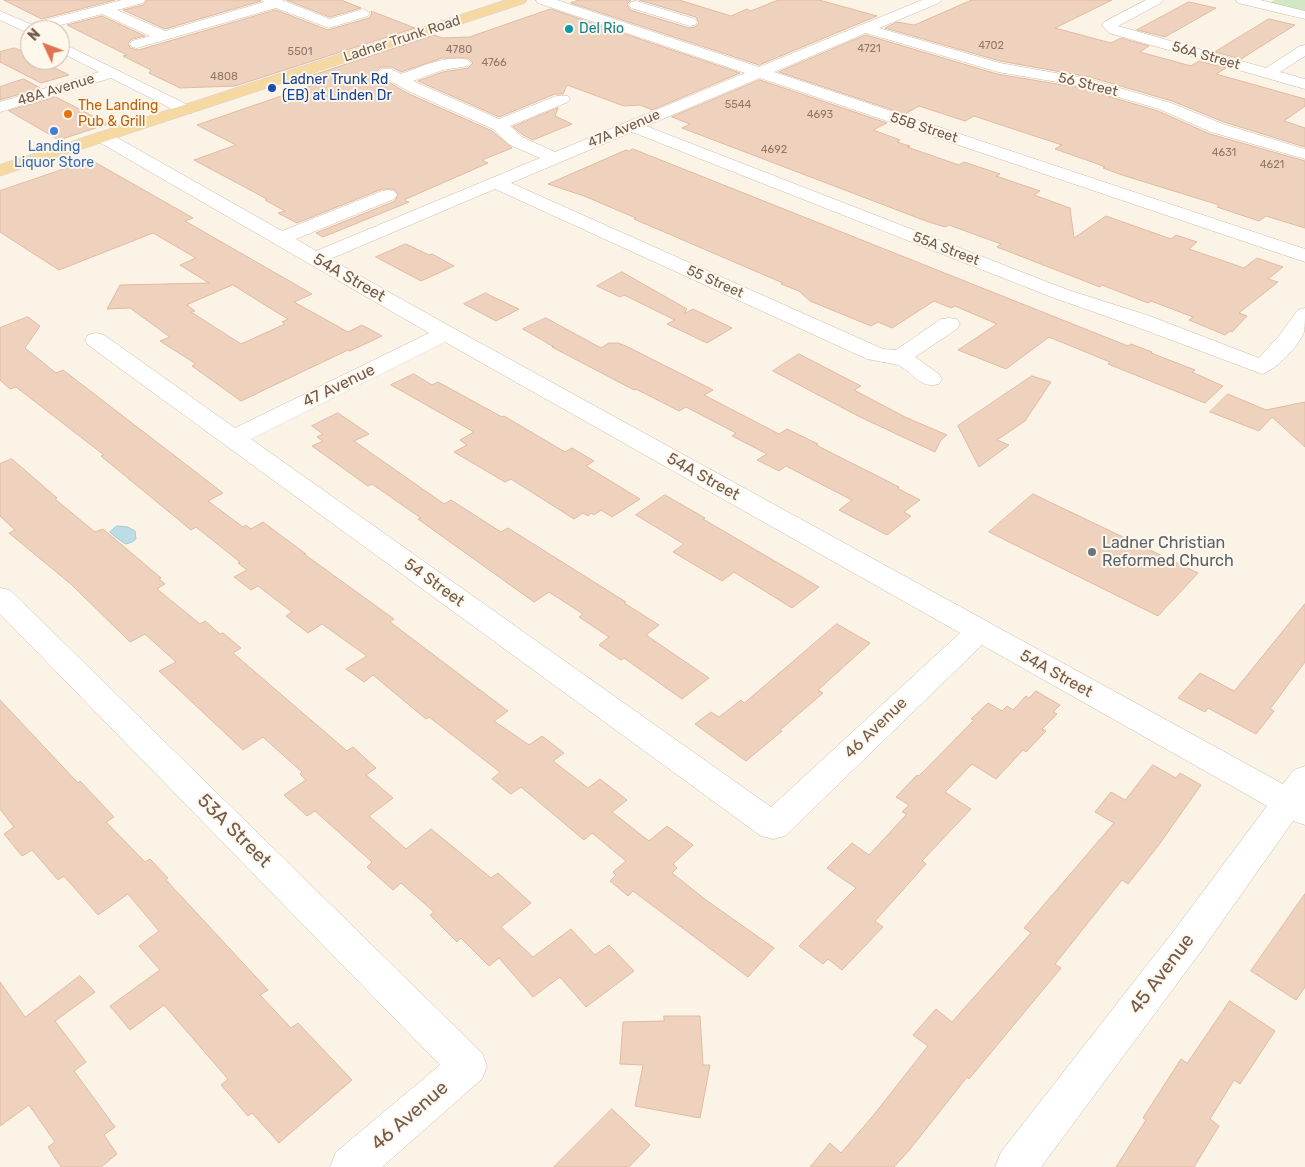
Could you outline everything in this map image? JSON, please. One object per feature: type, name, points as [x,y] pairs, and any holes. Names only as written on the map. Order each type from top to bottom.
[{"type":"main road","name":"Ladner Trunk Road","points":[[0,171],[520,0]]},
{"type":"street","points":[[65,20],[138,0]]},
{"type":"street","name":"55B Street","points":[[543,0],[1305,256]]},
{"type":"street","points":[[566,8],[589,0]]},
{"type":"street","name":"47A Avenue","points":[[315,258],[934,0]]},
{"type":"street","name":"56A Street","points":[[1156,0],[1109,25],[1114,30],[1305,84]]},
{"type":"street","points":[[1243,0],[1305,15]]},
{"type":"street","points":[[137,44],[273,2],[329,24],[363,14]]},
{"type":"street","points":[[636,5],[690,22]]},
{"type":"street","points":[[103,9],[163,36]]},
{"type":"street","points":[[625,28],[663,13]]},
{"type":"street","points":[[0,15],[20,25]]},
{"type":"street","name":"56 Street","points":[[867,28],[998,67],[1083,82],[1165,106],[1222,130],[1305,154]]},
{"type":"street","points":[[1267,74],[1305,49]]},
{"type":"street","points":[[70,51],[186,110]]},
{"type":"street","points":[[463,63],[393,76],[499,125],[516,141],[554,158]]},
{"type":"street","name":"48A Avenue","points":[[0,106],[112,73]]},
{"type":"street","points":[[499,125],[562,99]]},
{"type":"street","name":"55A Street","points":[[631,126],[1061,294],[1148,323],[1262,367],[1277,355],[1290,339],[1305,314]]},
{"type":"street","name":"54A Street","points":[[102,137],[445,333],[979,631],[1299,798]]},
{"type":"street","name":"55 Street","points":[[496,183],[875,354],[886,358],[901,356]]},
{"type":"street","points":[[280,239],[388,195]]},
{"type":"street","points":[[931,379],[901,356],[949,324]]},
{"type":"street","name":"47 Avenue","points":[[233,439],[445,333]]},
{"type":"street","name":"54 Street","points":[[96,340],[773,826]]},
{"type":"street","name":"53A Street","points":[[0,597],[468,1066]]},
{"type":"street","name":"46 Avenue","points":[[773,826],[979,631]]},
{"type":"street","name":"45 Avenue","points":[[1016,1167],[1299,798]]},
{"type":"street","name":"46 Avenue","points":[[352,1167],[468,1066]]},
{"type":"green space","points":[[1275,0],[1305,0],[1305,11],[1269,3]]},
{"type":"water","points":[[117,526],[128,527],[135,531],[136,539],[126,544],[120,540],[110,532]]},
{"type":"building","points":[[4,0],[115,0],[42,19]]},
{"type":"building","points":[[147,0],[261,1],[165,29],[123,10],[143,5]]},
{"type":"building","points":[[287,0],[341,0],[361,8],[330,17]]},
{"type":"building","points":[[579,0],[631,0],[627,4],[630,10],[689,28],[695,27],[699,23],[696,17],[639,0],[679,0],[731,16],[747,9],[751,11],[778,0],[819,0],[877,16],[759,65],[571,3]]},
{"type":"building","points":[[972,0],[1112,0],[1055,28],[1111,43],[1121,38],[1149,46],[1140,52],[1191,66],[1199,61],[1226,68],[1216,74],[1305,99],[1305,106],[1284,121],[1305,128],[1305,147],[1224,122],[1172,101],[1090,77],[1000,61],[885,28],[897,22],[914,25]]},
{"type":"building","points":[[1189,2],[1216,8],[1165,37],[1137,30]]},
{"type":"building","points":[[551,9],[740,73],[652,110],[640,105],[624,106],[567,85],[563,94],[555,94],[499,117],[418,81],[443,72],[468,68],[473,63],[468,58],[442,58],[401,72],[392,67],[381,67],[376,72],[380,77],[407,93],[492,131],[512,148],[482,160],[488,163],[406,199],[405,201],[409,202],[323,237],[316,233],[395,201],[398,194],[394,189],[382,189],[297,223],[278,213],[285,211],[265,200],[267,199],[194,160],[236,145],[197,125],[319,83],[283,85],[434,35],[442,38],[469,37]]},
{"type":"building","points":[[276,10],[328,30],[369,18],[372,14],[371,11],[415,28],[235,86],[180,88],[149,73],[151,70],[123,56],[127,55],[70,26],[70,24],[102,16],[145,36],[132,39],[128,43],[130,48],[138,50]]},
{"type":"building","points":[[1269,19],[1295,25],[1241,59],[1215,52]]},
{"type":"building","points":[[866,35],[997,74],[1081,88],[1158,111],[1210,134],[1305,161],[1305,228],[1266,216],[1259,221],[1217,207],[1219,205],[1122,175],[1055,149],[1062,145],[974,116],[965,121],[919,106],[905,114],[779,72]]},
{"type":"building","points":[[15,48],[20,50],[20,70],[59,70],[69,75],[41,83],[0,62],[0,52]]},
{"type":"building","points":[[24,79],[40,88],[0,100],[0,87]]},
{"type":"building","points":[[760,80],[887,123],[873,130],[900,140],[897,142],[910,146],[907,147],[959,165],[964,162],[1000,174],[996,176],[1040,191],[1034,195],[1070,208],[1074,238],[1106,216],[1171,239],[1176,235],[1197,242],[1189,249],[1244,268],[1257,258],[1283,267],[1268,279],[1278,282],[1239,313],[1247,316],[1232,332],[1230,331],[1225,335],[1189,320],[1193,317],[1151,301],[1148,303],[1102,285],[1100,287],[997,247],[1001,244],[949,225],[945,227],[926,221],[682,128],[690,124],[672,117]]},
{"type":"building","points":[[56,97],[108,124],[59,140],[9,111]]},
{"type":"building","points":[[558,108],[555,116],[572,124],[533,140],[513,127]]},
{"type":"building","points":[[633,149],[1128,346],[1131,344],[1152,352],[1195,370],[1192,372],[1223,386],[1205,403],[1108,364],[1110,362],[1049,337],[1006,369],[958,350],[997,324],[955,306],[951,308],[934,301],[892,328],[878,322],[871,326],[810,301],[799,291],[781,284],[783,283],[634,219],[636,218],[584,196],[548,184],[626,150]]},
{"type":"building","points":[[91,160],[193,218],[185,221],[312,294],[294,302],[348,332],[362,325],[382,336],[350,351],[348,350],[241,401],[192,366],[196,364],[160,341],[170,337],[130,308],[107,309],[120,285],[209,283],[180,265],[196,258],[153,233],[59,270],[0,232],[0,191]],"holes":[[[233,285],[288,319],[282,322],[285,324],[241,344],[191,312],[195,311],[187,305]]]},
{"type":"building","points":[[406,244],[429,255],[432,254],[454,266],[421,281],[376,257]]},
{"type":"building","points":[[622,272],[687,309],[684,314],[693,309],[732,328],[707,343],[667,324],[675,320],[624,295],[620,297],[597,286]]},
{"type":"building","points":[[486,293],[519,309],[496,321],[464,304]]},
{"type":"building","points":[[28,317],[40,326],[25,348],[56,373],[63,370],[223,493],[208,501],[243,527],[246,525],[251,529],[263,522],[394,619],[390,622],[508,711],[494,721],[529,745],[542,736],[564,753],[553,761],[588,788],[600,779],[627,800],[612,812],[649,841],[667,826],[693,845],[673,864],[677,868],[672,873],[706,900],[774,948],[748,977],[633,891],[628,896],[610,881],[616,875],[613,872],[626,861],[592,833],[584,840],[521,787],[511,794],[492,779],[500,772],[429,717],[426,719],[373,675],[364,682],[346,669],[367,656],[322,624],[308,633],[286,616],[292,612],[258,586],[251,590],[234,577],[247,570],[238,563],[240,562],[196,527],[191,530],[101,456],[104,455],[16,387],[10,389],[0,380],[0,328]]},
{"type":"building","points":[[546,318],[601,348],[609,343],[618,343],[628,347],[713,390],[704,395],[779,434],[787,429],[818,444],[816,445],[899,487],[897,488],[920,500],[904,512],[911,516],[887,535],[839,510],[852,500],[786,466],[779,471],[757,460],[767,454],[732,436],[736,433],[686,407],[679,411],[636,389],[634,390],[552,347],[554,347],[523,329]]},
{"type":"building","points":[[799,354],[861,386],[854,390],[905,417],[947,435],[941,440],[935,452],[860,417],[773,371]]},
{"type":"building","points":[[414,374],[432,385],[438,382],[502,417],[504,416],[565,452],[572,448],[594,461],[586,466],[640,499],[612,517],[601,510],[594,515],[591,513],[588,516],[583,513],[574,519],[511,479],[505,482],[454,452],[467,445],[460,440],[474,432],[391,385]]},
{"type":"building","points":[[1032,376],[1051,382],[1025,421],[997,440],[1009,445],[979,467],[958,426]]},
{"type":"building","points":[[1228,394],[1266,410],[1305,402],[1305,447],[1272,417],[1259,431],[1210,412]]},
{"type":"building","points":[[338,413],[369,434],[354,441],[444,504],[451,500],[501,532],[508,528],[626,602],[624,603],[659,625],[646,635],[709,678],[682,699],[624,658],[621,660],[599,645],[609,637],[579,617],[583,614],[549,592],[534,602],[418,519],[421,518],[372,484],[368,486],[312,446],[323,441],[317,437],[323,434],[312,426]]},
{"type":"building","points":[[12,459],[57,498],[55,499],[95,532],[103,529],[161,578],[159,579],[165,584],[157,589],[200,624],[205,621],[241,648],[233,653],[347,751],[353,747],[376,768],[366,775],[393,798],[369,816],[406,849],[431,829],[491,878],[498,873],[531,903],[501,927],[533,957],[571,929],[595,955],[609,945],[634,971],[586,1007],[560,977],[533,997],[499,958],[489,966],[461,938],[457,942],[430,915],[434,912],[401,883],[393,890],[367,867],[372,862],[315,811],[307,816],[284,795],[306,780],[300,774],[302,772],[263,737],[243,750],[159,671],[176,662],[145,634],[130,642],[72,585],[9,533],[15,530],[0,516],[0,464]]},
{"type":"building","name":"Ladner Christian Reformed Church","points":[[1033,494],[1198,573],[1158,616],[989,532]]},
{"type":"building","points":[[665,495],[819,587],[792,608],[734,572],[722,581],[673,552],[684,544],[636,515]]},
{"type":"building","points":[[1305,604],[1305,662],[1270,709],[1274,711],[1256,734],[1208,708],[1205,712],[1178,698],[1200,673],[1234,691]]},
{"type":"building","points":[[837,624],[870,643],[818,690],[823,693],[746,761],[695,724],[711,712],[719,717],[741,700],[744,703]]},
{"type":"building","points":[[1036,691],[1060,705],[1053,712],[1057,714],[1042,729],[1046,731],[1026,752],[1023,750],[996,779],[972,764],[945,792],[971,809],[922,861],[926,864],[875,921],[883,927],[842,970],[828,959],[823,964],[799,946],[856,888],[827,868],[852,843],[869,855],[907,814],[902,812],[909,805],[896,797],[974,720],[971,719],[988,703],[1002,711],[1007,706],[1013,710],[1026,696],[1029,698]]},
{"type":"building","points":[[0,700],[78,783],[80,781],[114,817],[106,822],[145,862],[150,859],[168,878],[166,880],[268,990],[260,995],[291,1028],[298,1023],[352,1080],[279,1143],[252,1113],[248,1116],[221,1085],[228,1079],[164,1005],[130,1030],[110,1006],[160,970],[139,946],[159,931],[128,894],[98,915],[64,876],[58,880],[32,850],[22,856],[4,834],[14,827],[0,809]]},
{"type":"building","points":[[1153,765],[1176,778],[1180,773],[1201,785],[1158,846],[1128,884],[1122,880],[1055,964],[1061,968],[969,1079],[967,1077],[911,1148],[894,1167],[810,1167],[830,1143],[841,1153],[872,1117],[928,1046],[913,1035],[936,1009],[952,1022],[1031,933],[1024,928],[1114,823],[1095,812],[1111,792],[1125,800]]},
{"type":"building","points":[[1305,894],[1305,987],[1296,1000],[1251,971]]},
{"type":"building","points":[[80,976],[95,992],[55,1021],[86,1062],[74,1071],[115,1127],[104,1135],[117,1154],[101,1167],[61,1167],[48,1147],[55,1142],[29,1105],[0,1126],[0,982],[25,1017]]},
{"type":"building","points":[[1230,1001],[1275,1031],[1240,1084],[1234,1080],[1210,1119],[1219,1126],[1194,1167],[1116,1167],[1146,1120],[1143,1118],[1181,1059],[1187,1063]]},
{"type":"building","points":[[664,1016],[700,1016],[703,1065],[710,1065],[700,1118],[635,1106],[643,1065],[620,1064],[623,1022],[664,1021]]},
{"type":"building","points":[[612,1109],[650,1145],[629,1167],[554,1167]]},
{"type":"place","name":"Del Rio","points":[[569,29]]},
{"type":"place","name":"Ladner Trunk Rd (EB) at Linden Dr","points":[[272,88]]},
{"type":"place","name":"The Landing Pub & Grill","points":[[68,114]]},
{"type":"place","name":"Landing Liquor Store","points":[[54,131]]},
{"type":"place","name":"Ladner Christian Reformed Church","points":[[1092,552]]}]
